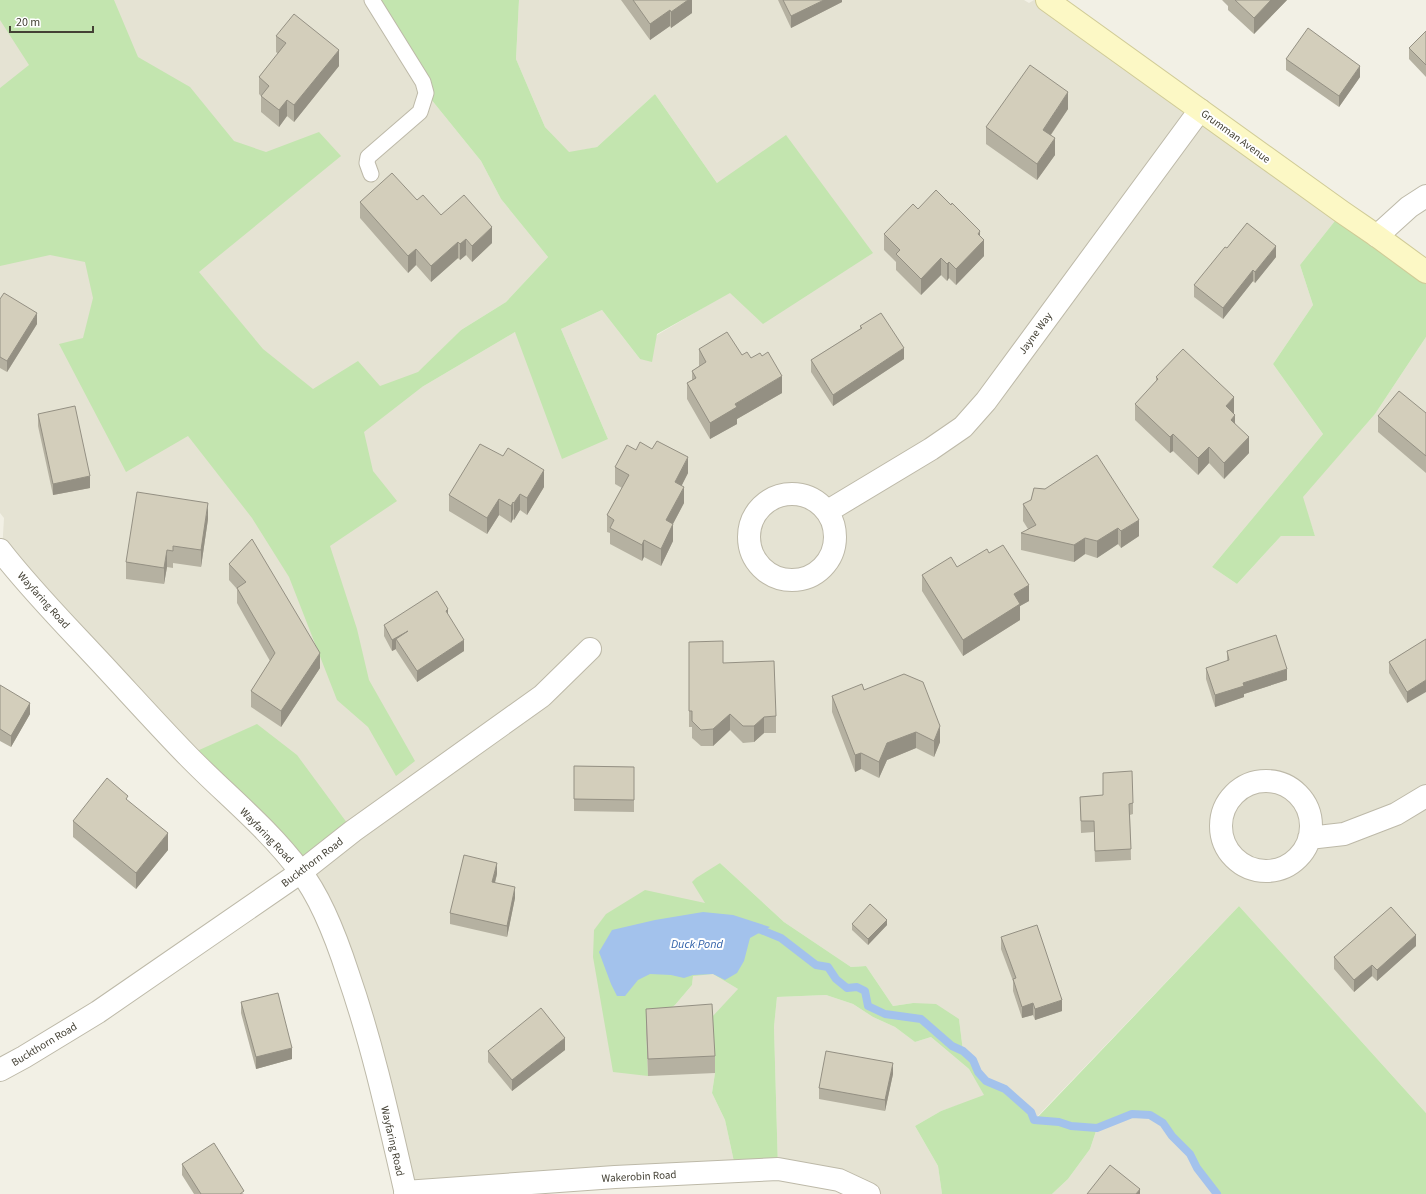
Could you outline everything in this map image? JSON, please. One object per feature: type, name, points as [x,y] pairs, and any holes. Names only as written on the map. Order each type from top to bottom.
[{"type":"street","name":"Grumman Avenue","points":[[1047,0],[1426,272]]},
{"type":"street","name":"Jayne Way","points":[[828,511],[930,449],[962,427],[986,401],[1200,110]]},
{"type":"street","points":[[1377,236],[1409,207],[1426,196]]},
{"type":"street","name":"Wayfaring Road","points":[[0,550],[38,595],[188,756],[273,839],[301,872],[321,905],[338,945],[362,1014],[378,1070],[405,1193]]},
{"type":"street","name":"Buckthorn Road","points":[[0,1070],[98,1012],[301,872],[353,831],[542,696],[590,649]]},
{"type":"street","points":[[1266,781],[1278,783],[1298,794],[1305,804],[1310,815],[1311,827],[1309,838],[1302,853],[1290,865],[1274,871],[1258,871],[1250,869],[1233,858],[1226,848],[1222,838],[1220,826],[1222,814],[1227,803],[1234,794],[1244,787],[1266,781]]},
{"type":"street","points":[[1309,838],[1344,834],[1396,814],[1426,796]]},
{"type":"street","name":"Wakerobin Road","points":[[405,1193],[616,1176],[778,1169],[839,1180],[869,1194]]},
{"type":"lane","points":[[371,174],[367,163],[368,157],[420,112],[426,93],[423,82],[372,0]]},
{"type":"shaded area","points":[[0,0],[372,0],[426,93],[481,161],[501,199],[548,257],[506,302],[461,330],[419,372],[422,387],[515,332],[608,439],[561,329],[602,310],[640,359],[657,335],[730,292],[717,183],[655,94],[597,147],[569,153],[545,127],[516,59],[519,0],[1024,0],[1029,3],[1034,0],[1047,0],[1342,212],[1300,265],[1313,305],[1273,364],[1323,434],[1212,567],[1237,584],[1281,536],[1315,536],[1302,497],[1375,414],[1426,337],[1426,1113],[1239,906],[1034,1120],[1031,1112],[1005,1089],[986,1081],[978,1072],[973,1060],[963,1051],[959,1019],[913,1003],[893,1006],[866,966],[851,967],[784,922],[720,863],[705,903],[606,914],[648,1076],[646,1026],[675,1005],[692,985],[693,975],[713,974],[738,989],[715,1073],[712,1093],[725,1120],[736,1171],[405,1192],[321,905],[188,755],[2,552],[4,518],[0,513]]},
{"type":"shaded area","points":[[826,995],[853,1004],[873,1017],[895,1027],[915,1042],[931,1037],[969,1069],[985,1096],[941,1111],[915,1126],[938,1166],[942,1194],[869,1194],[778,1169],[774,1027],[777,997]]},
{"type":"shaded area","points":[[1132,1114],[1150,1115],[1163,1123],[1172,1136],[1190,1155],[1197,1168],[1217,1194],[1052,1194],[1068,1179],[1090,1149],[1097,1128]]},
{"type":"green space","points":[[0,0],[114,0],[138,57],[190,87],[234,141],[266,152],[319,132],[341,156],[199,272],[263,349],[313,389],[358,361],[380,386],[418,372],[461,330],[506,302],[548,257],[501,199],[481,161],[426,93],[372,0],[519,0],[516,59],[545,127],[569,152],[597,147],[655,94],[717,183],[786,135],[873,253],[763,324],[730,293],[657,334],[652,362],[640,359],[602,310],[561,329],[608,439],[562,459],[515,332],[422,387],[364,432],[373,471],[397,501],[330,546],[357,629],[369,680],[415,761],[396,776],[368,727],[337,700],[289,577],[252,518],[188,436],[126,472],[59,344],[83,338],[93,298],[85,262],[50,255],[0,266],[0,88],[29,65],[0,20]]},
{"type":"green space","points":[[1342,212],[1426,277],[1426,337],[1375,414],[1303,497],[1315,536],[1281,536],[1237,584],[1212,567],[1323,434],[1273,364],[1313,305],[1300,265]]},
{"type":"green space","points":[[257,724],[297,755],[353,831],[301,872],[188,755]]},
{"type":"green space","points":[[720,863],[784,922],[851,967],[866,966],[893,1006],[913,1003],[936,1004],[959,1019],[963,1051],[973,1060],[978,1072],[986,1081],[1005,1089],[1031,1112],[1035,1120],[1239,906],[1426,1113],[1426,1194],[1217,1194],[1197,1168],[1190,1155],[1172,1136],[1163,1123],[1150,1115],[1132,1114],[1097,1128],[1090,1149],[1068,1179],[1052,1194],[942,1194],[938,1166],[915,1126],[941,1111],[984,1095],[969,1069],[931,1037],[915,1042],[895,1027],[873,1017],[853,1004],[826,995],[777,997],[774,1027],[778,1169],[736,1171],[725,1120],[712,1093],[715,1073],[712,1017],[738,989],[713,974],[693,976],[692,985],[675,1005],[646,1026],[648,1076],[613,1072],[593,957],[594,930],[606,914],[645,890],[705,903],[692,882]]},
{"type":"water","name":"Duck Pond","points":[[703,912],[733,915],[770,927],[750,938],[744,961],[737,973],[725,980],[713,974],[693,975],[684,978],[671,975],[650,974],[638,980],[625,996],[617,996],[599,952],[612,930],[655,920]]},
{"type":"building","points":[[633,0],[688,0],[650,24]]},
{"type":"building","points":[[783,0],[824,0],[791,16]]},
{"type":"building","points":[[1235,0],[1271,0],[1254,18]]},
{"type":"building","points":[[294,14],[339,50],[294,105],[287,100],[279,110],[261,96],[269,86],[259,77],[286,43],[276,36]]},
{"type":"building","points":[[1308,28],[1360,66],[1339,96],[1286,59]]},
{"type":"building","points":[[1426,31],[1426,65],[1409,48]]},
{"type":"building","points":[[1030,65],[1068,92],[1043,130],[1055,138],[1037,164],[986,127]]},
{"type":"building","points":[[392,173],[417,200],[423,195],[441,215],[464,195],[492,227],[472,246],[466,239],[460,244],[458,242],[431,266],[416,249],[408,256],[360,202]]},
{"type":"building","points":[[936,190],[951,205],[952,203],[980,231],[978,234],[984,240],[956,269],[949,262],[947,264],[941,258],[921,279],[896,254],[900,250],[884,234],[913,204],[918,209]]},
{"type":"building","points":[[1247,223],[1276,246],[1255,272],[1253,270],[1223,308],[1194,285]]},
{"type":"building","points":[[4,293],[37,313],[7,361],[0,357],[0,299]]},
{"type":"building","points":[[881,313],[904,348],[833,395],[811,360],[862,328],[860,326]]},
{"type":"building","points":[[727,332],[742,355],[747,352],[751,358],[760,353],[762,356],[768,352],[782,376],[735,404],[737,407],[710,423],[687,383],[696,378],[692,371],[706,362],[699,349]]},
{"type":"building","points":[[1183,349],[1234,397],[1226,406],[1235,415],[1231,420],[1249,437],[1224,463],[1209,447],[1198,458],[1173,434],[1170,437],[1135,404],[1158,379],[1156,377]]},
{"type":"building","points":[[1399,391],[1426,413],[1426,456],[1378,416]]},
{"type":"building","points":[[75,406],[90,476],[53,484],[38,414]]},
{"type":"building","points":[[657,441],[688,457],[675,482],[684,487],[666,520],[673,524],[661,549],[644,540],[642,545],[610,528],[614,520],[607,515],[629,475],[615,467],[627,445],[636,450],[640,442],[652,449]]},
{"type":"building","points":[[480,444],[503,456],[508,448],[544,470],[527,498],[520,494],[511,506],[499,499],[487,518],[449,495]]},
{"type":"building","points":[[1097,455],[1139,520],[1121,531],[1118,528],[1097,541],[1085,538],[1074,545],[1021,533],[1036,525],[1023,504],[1031,500],[1034,488],[1045,489]]},
{"type":"building","points":[[137,492],[208,503],[201,550],[173,546],[173,551],[167,550],[164,568],[126,562]]},
{"type":"building","points":[[252,539],[320,653],[281,711],[251,691],[275,653],[237,588],[246,582],[229,564]]},
{"type":"building","points":[[1003,545],[1029,585],[1014,594],[1020,604],[963,640],[922,575],[951,557],[957,567],[987,549],[989,553]]},
{"type":"building","points":[[437,591],[448,609],[446,611],[464,640],[417,671],[396,639],[408,631],[392,640],[384,625]]},
{"type":"building","points":[[1276,635],[1287,669],[1243,683],[1244,686],[1215,695],[1206,668],[1229,660],[1227,651]]},
{"type":"building","points":[[1426,639],[1426,680],[1407,692],[1389,662]]},
{"type":"building","points":[[723,641],[723,663],[774,661],[776,716],[764,717],[754,726],[743,726],[730,714],[713,729],[701,730],[692,721],[692,711],[689,711],[689,642]]},
{"type":"building","points":[[904,674],[923,682],[940,726],[934,741],[916,732],[887,743],[879,762],[861,753],[855,755],[832,696],[862,684],[864,690]]},
{"type":"building","points":[[0,685],[30,703],[11,736],[0,729]]},
{"type":"building","points":[[574,766],[634,767],[634,800],[574,799]]},
{"type":"building","points":[[1132,771],[1133,803],[1129,804],[1131,849],[1095,851],[1094,821],[1081,821],[1080,797],[1103,795],[1103,773]]},
{"type":"building","points":[[107,778],[128,796],[126,799],[168,833],[136,873],[73,821]]},
{"type":"building","points":[[464,855],[497,863],[492,882],[515,887],[507,926],[450,913]]},
{"type":"building","points":[[870,904],[887,920],[868,939],[852,924]]},
{"type":"building","points":[[1391,907],[1416,935],[1377,970],[1372,965],[1354,980],[1334,957]]},
{"type":"building","points":[[1037,925],[1062,1000],[1035,1009],[1033,1003],[1022,1007],[1013,979],[1016,978],[1001,937]]},
{"type":"building","points":[[278,993],[292,1048],[256,1057],[241,1002]]},
{"type":"building","points":[[712,1004],[715,1056],[648,1059],[646,1009]]},
{"type":"building","points":[[541,1008],[565,1038],[512,1080],[488,1051]]},
{"type":"building","points":[[826,1051],[893,1063],[885,1100],[819,1088]]},
{"type":"building","points":[[214,1143],[244,1191],[240,1194],[201,1194],[182,1164]]},
{"type":"building","points":[[1110,1165],[1140,1189],[1136,1194],[1087,1194]]},
{"type":"waterway","points":[[754,927],[781,938],[816,965],[828,967],[836,979],[847,988],[857,987],[865,991],[868,1006],[885,1014],[921,1019],[952,1046],[963,1051],[973,1060],[978,1072],[986,1081],[1005,1089],[1031,1112],[1034,1120],[1059,1122],[1071,1126],[1097,1128],[1132,1114],[1150,1115],[1163,1123],[1172,1136],[1190,1154],[1197,1168],[1217,1194]]}]
